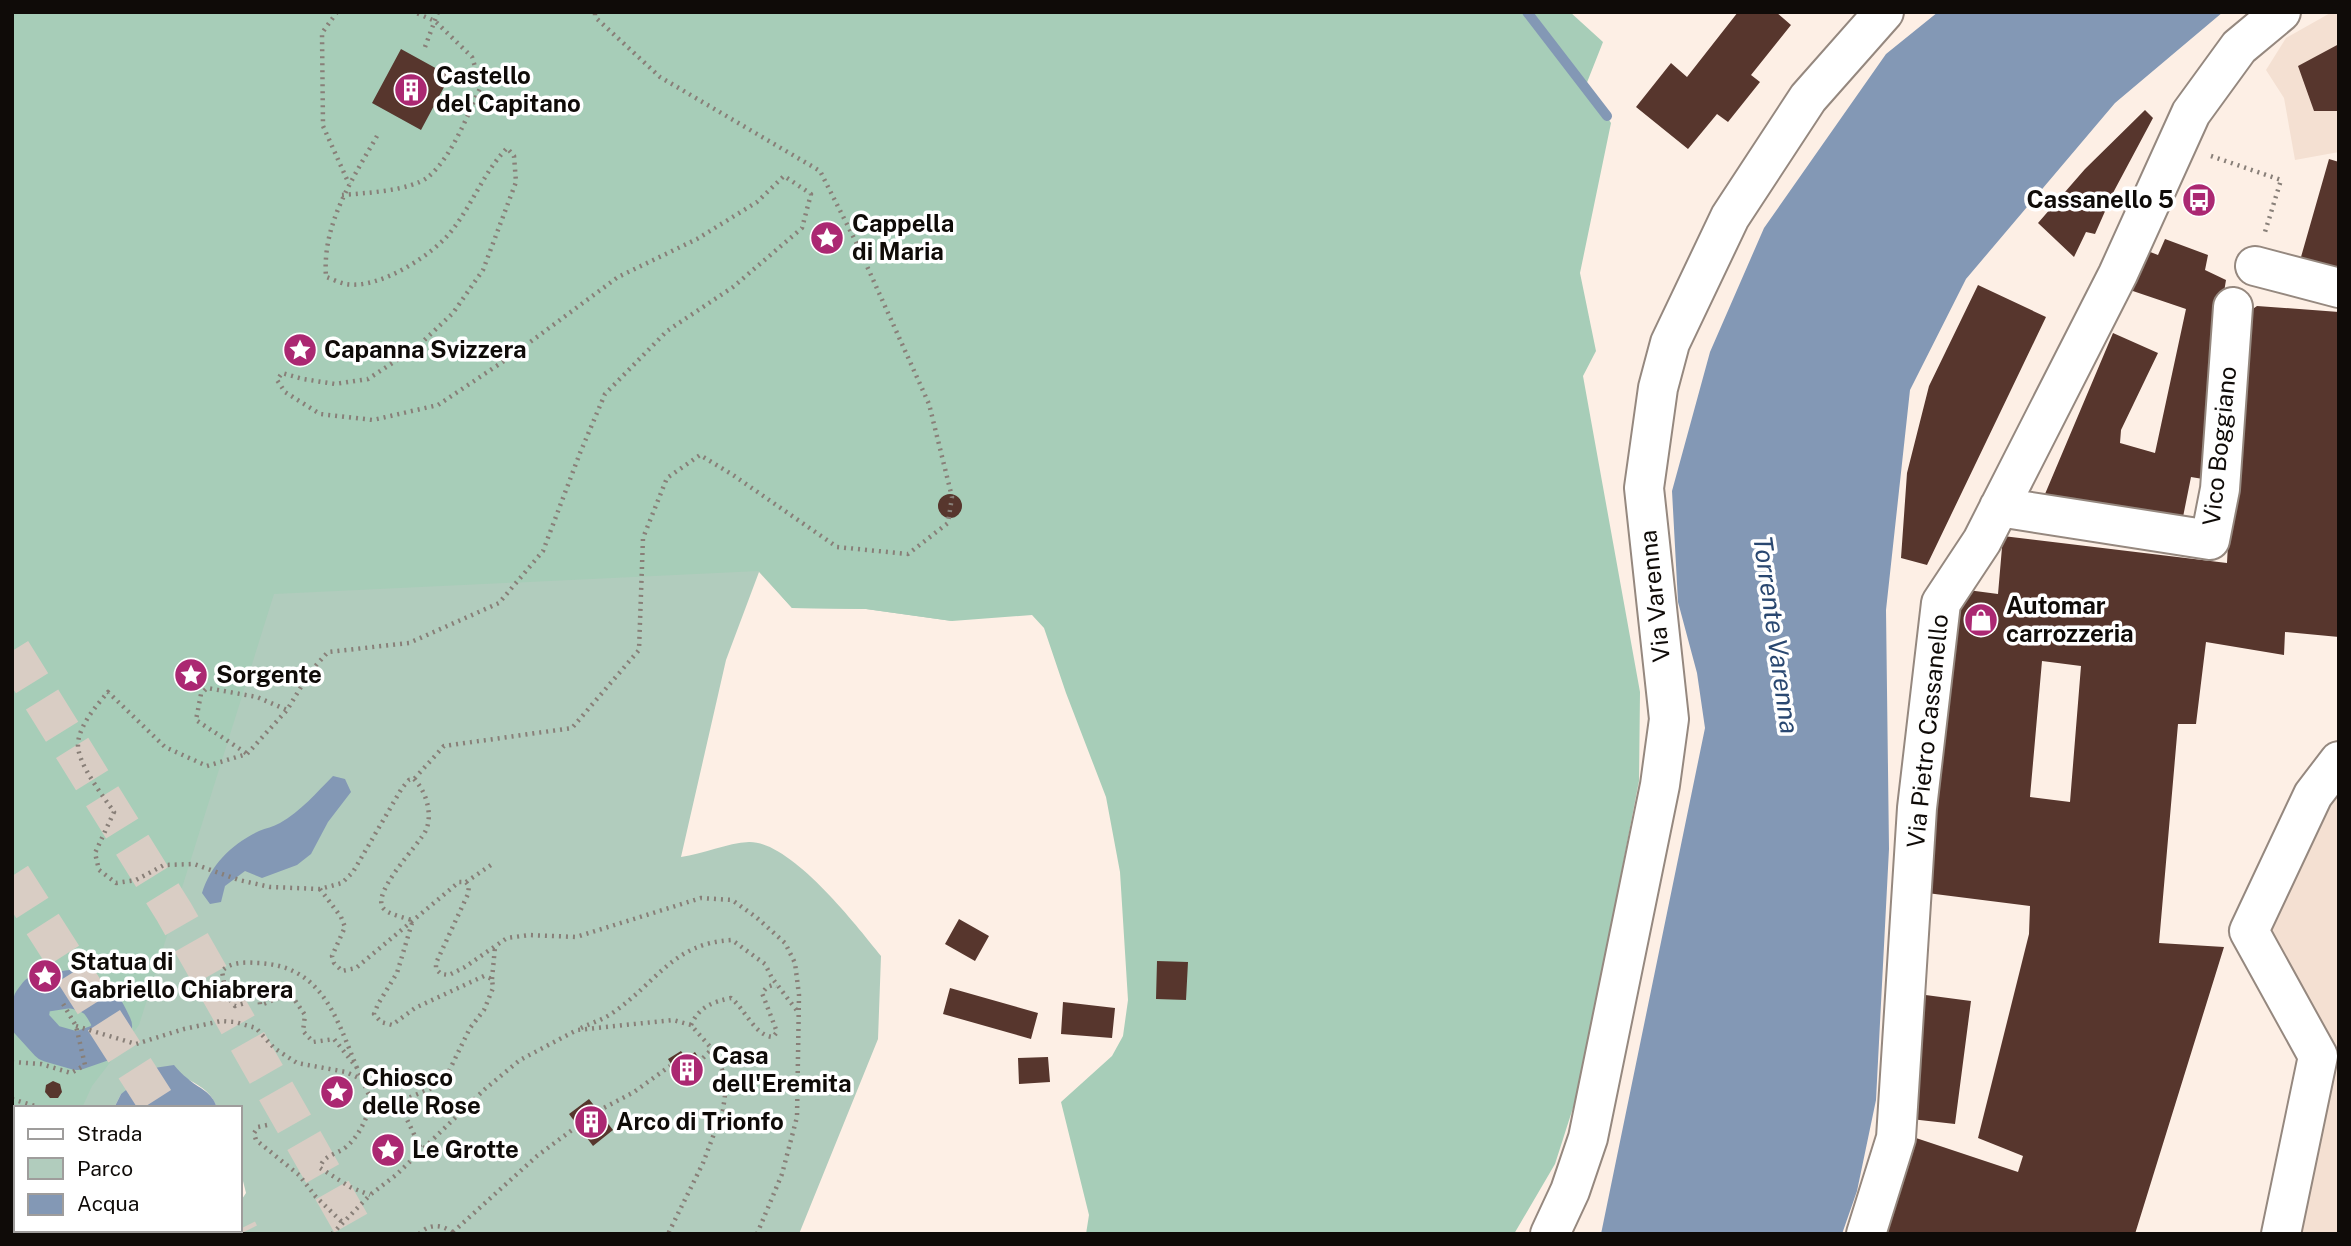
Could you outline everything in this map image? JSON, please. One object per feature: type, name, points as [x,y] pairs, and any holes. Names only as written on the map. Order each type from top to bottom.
[{"type":"street","name":"Via Varenna","points":[[1550,1234],[1570,1191],[1588,1138],[1660,785],[1669,719],[1644,488],[1658,388],[1670,343],[1730,217],[1808,98],[1884,12]]},
{"type":"street","name":"Via Pietro Cassanello","points":[[1866,1234],[1896,1138],[1917,808],[1941,603],[1982,541],[2119,274],[2191,113],[2239,47],[2281,12]]},
{"type":"street","points":[[2255,265],[2339,288]]},
{"type":"street","name":"Vico Boggiano","points":[[1999,507],[2210,540],[2220,489],[2233,307]]},
{"type":"street","points":[[2281,1234],[2318,1056],[2249,931],[2313,795],[2339,761]]},
{"type":"path","points":[[337,12],[322,33],[323,126],[349,185]]},
{"type":"path","points":[[342,195],[391,191],[427,177],[448,152],[481,86],[472,57],[435,21],[414,12]]},
{"type":"path","points":[[425,47],[438,12]]},
{"type":"path","points":[[377,136],[342,195],[324,256],[326,277],[346,285],[366,285],[408,268],[451,232],[476,195],[491,164],[507,148],[514,156],[516,182],[483,270],[453,313],[417,347],[368,379],[335,384],[282,373],[277,380],[285,392],[320,414],[373,420],[439,405],[510,357],[618,277],[697,239],[757,202],[784,176],[811,194],[802,228],[733,287],[667,331],[605,394],[543,551],[499,603],[409,643],[328,652],[310,672],[287,710],[247,754],[206,766],[165,747],[108,692],[88,715],[78,744],[88,774],[114,812],[95,853],[99,870],[116,883],[136,880],[164,865],[194,864],[239,880],[270,887],[320,889],[342,883],[352,872],[402,788],[409,780],[414,779],[444,746],[572,728],[639,650],[643,538],[667,478],[700,454],[837,547],[908,554],[948,523],[952,497],[929,404],[857,244],[820,171],[660,77],[595,18],[595,12]]},
{"type":"path","points":[[2177,144],[2281,180],[2255,265]]},
{"type":"path","points":[[247,754],[196,720],[201,694],[208,688],[257,697],[287,710]]},
{"type":"path","points":[[413,922],[386,911],[381,906],[381,899],[389,881],[425,832],[429,820],[423,787],[414,779]]},
{"type":"path","points":[[320,889],[341,917],[345,927],[332,956],[334,963],[342,971],[356,968],[460,882],[466,882],[491,865]]},
{"type":"path","points":[[466,882],[469,886],[468,894],[436,963],[436,969],[441,974],[449,975],[465,967],[507,938],[529,935],[576,937],[701,898],[732,900],[785,943],[795,963],[799,1014],[797,1116],[782,1174],[757,1234]]},
{"type":"path","points":[[413,922],[397,973],[374,1014],[380,1022],[393,1025],[415,1008],[437,1000],[470,981],[484,976],[492,979]]},
{"type":"path","points":[[332,1234],[370,1195],[396,1175],[485,1089],[520,1060],[609,1015],[686,951],[712,941],[732,940],[765,964],[799,1014]]},
{"type":"path","points":[[421,1149],[403,1111],[408,1098],[439,1085],[470,1028],[484,1010],[493,988],[495,947]]},
{"type":"path","points":[[357,1068],[334,1039],[313,1042],[303,1031],[304,1014],[292,996],[282,995],[260,1005],[259,992],[253,983],[247,986],[245,1003],[235,1006],[226,995],[222,971],[227,965],[247,962],[285,966],[316,986],[331,1006],[372,1102],[365,1122],[344,1149],[328,1156],[320,1168],[350,1187],[370,1195]]},
{"type":"path","points":[[691,1025],[704,1007],[731,998],[741,1006],[752,1025],[767,1037],[773,1037],[777,1032],[762,993],[773,985],[782,990]]},
{"type":"path","points":[[12,1062],[41,1064],[71,1073],[85,1065],[76,1026],[62,1002]]},
{"type":"path","points":[[578,1030],[673,1020],[691,1025],[712,1049],[727,1080],[723,1110],[703,1163],[667,1234]]},
{"type":"path","points":[[76,1026],[136,1044],[221,1021],[235,1022],[256,1028],[274,1048],[297,1063],[346,1072],[364,1080]]},
{"type":"path","points":[[703,1059],[712,1049]]},
{"type":"path","points":[[598,1111],[634,1091],[670,1066]]},
{"type":"path","points":[[12,1098],[35,1106]]},
{"type":"path","points":[[267,1125],[258,1127],[254,1133],[256,1140],[299,1175],[322,1204],[342,1222]]},
{"type":"path","points":[[419,1234],[433,1226],[444,1226],[454,1233],[537,1156],[572,1130]]},
{"type":"shaded area","points":[[2332,12],[2339,12],[2339,152],[2295,160],[2284,98],[2266,70],[2286,38]]},
{"type":"shaded area","points":[[2339,769],[2339,1234],[2288,1234],[2324,1053],[2255,932]]},
{"type":"green space","points":[[12,12],[952,621],[866,609],[792,608],[759,572],[726,660],[681,857],[741,843],[766,845],[784,855],[822,887],[881,956],[878,1039],[799,1234],[212,1234],[242,1232],[242,1199],[246,1193],[242,1177],[242,1106],[216,1106],[206,1091],[189,1080],[121,1094],[115,1106],[14,1106],[14,1232],[42,1232],[12,1234]]},
{"type":"green space","points":[[12,12],[1570,12],[1603,42],[1586,85],[1611,123],[1580,273],[1596,351],[1583,376],[1640,692],[1639,781],[1580,1086],[1555,1164],[1514,1234],[1086,1234],[1089,1215],[1061,1102],[1112,1056],[1123,1036],[1128,1000],[1120,872],[1106,797],[1044,628],[1032,615],[952,621],[866,609],[792,608],[759,571],[274,594],[139,1025],[92,1086],[83,1106],[14,1106],[12,1201]]},
{"type":"water","name":"Torrente Varenna","points":[[1938,12],[2223,12],[2115,103],[1966,279],[1910,390],[1886,610],[1889,849],[1876,1100],[1857,1191],[1842,1234],[1601,1234],[1705,728],[1697,673],[1678,602],[1672,491],[1710,352],[1764,228],[1886,54]]},
{"type":"water","points":[[333,776],[345,779],[351,792],[328,822],[311,854],[297,865],[262,878],[245,871],[225,886],[221,902],[210,904],[202,893],[211,873],[224,856],[249,836],[288,818]]},
{"type":"water","points":[[174,1065],[208,1094],[216,1106],[115,1106],[121,1094],[154,1068]]},
{"type":"water","points":[[42,1232],[212,1232],[212,1234],[38,1234]]},
{"type":"building","points":[[1738,12],[1776,12],[1791,25],[1751,75],[1760,82],[1728,122],[1717,114],[1688,149],[1636,107],[1671,63],[1687,77]]},
{"type":"building","points":[[2339,44],[2339,111],[2314,111],[2298,66]]},
{"type":"building","name":"Castello del Capitano","points":[[401,49],[450,76],[421,130],[372,103]]},
{"type":"building","points":[[2145,110],[2153,118],[2114,191],[2095,234],[2086,232],[2074,257],[2038,223],[2085,169]]},
{"type":"building","points":[[2329,159],[2339,162],[2339,275],[2299,264]]},
{"type":"building","points":[[2165,239],[2208,255],[2205,270],[2226,280],[2210,376],[2203,479],[2191,477],[2182,522],[2045,494],[2113,333],[2158,353],[2121,430],[2120,443],[2155,453],[2186,309],[2124,288],[2140,248],[2158,255]]},
{"type":"building","points":[[1978,285],[2046,317],[1927,565],[1901,558],[1907,473],[1929,386]]},
{"type":"building","points":[[2257,306],[2339,312],[2339,637],[2285,632],[2284,655],[2206,642],[2196,724],[2178,724],[2159,943],[2224,947],[2135,1234],[1880,1234],[1907,1135],[2018,1172],[2023,1156],[1978,1138],[2029,934],[2030,906],[1927,893],[1960,589],[1998,594],[2003,536],[2227,563],[2240,318]],"holes":[[[2042,661],[2081,666],[2070,802],[2030,797]]]},
{"type":"building","points":[[950,494],[959,497],[962,506],[959,515],[950,518],[941,515],[938,506],[941,497]]},
{"type":"building","points":[[959,919],[989,936],[975,961],[945,944]]},
{"type":"building","points":[[1157,961],[1188,962],[1186,1000],[1156,999]]},
{"type":"building","points":[[950,988],[1038,1013],[1031,1039],[943,1014]]},
{"type":"building","points":[[1918,994],[1971,1001],[1955,1124],[1902,1118]]},
{"type":"building","points":[[1063,1002],[1115,1008],[1112,1038],[1061,1034]]},
{"type":"building","name":"Casa dell'Eremita","points":[[681,1051],[686,1058],[695,1052],[704,1067],[694,1073],[697,1079],[685,1086],[668,1059]]},
{"type":"building","points":[[1048,1057],[1050,1082],[1019,1084],[1018,1058]]},
{"type":"building","points":[[53,1081],[60,1084],[62,1092],[58,1098],[50,1098],[45,1092],[46,1085]]},
{"type":"building","name":"Arco di Trionfo","points":[[589,1099],[613,1130],[593,1146],[569,1114]]},
{"type":"waterway","points":[[1527,12],[1607,116]]},
{"type":"waterway","points":[[70,989],[92,996],[105,1010],[113,1026],[103,1042],[77,1051],[49,1043],[29,1021],[32,1002],[38,994],[70,989]]},
{"type":"tunnel","points":[[12,651],[174,912],[357,1234]]},
{"type":"tunnel","points":[[12,876],[159,1106]]},
{"type":"place","name":"Castello del Capitano","points":[[411,90]]},
{"type":"place","name":"Cassanello 5","points":[[2199,200]]},
{"type":"place","name":"Cappella di Maria","points":[[827,238]]},
{"type":"place","name":"Capanna Svizzera","points":[[300,350]]},
{"type":"place","name":"Automar carrozzeria","points":[[1981,620]]},
{"type":"place","name":"Sorgente","points":[[191,675]]},
{"type":"place","name":"Statua di Gabriello Chiabrera","points":[[45,976]]},
{"type":"place","name":"Casa dell'Eremita","points":[[687,1070]]},
{"type":"place","name":"Chiosco delle Rose","points":[[337,1092]]},
{"type":"place","name":"Arco di Trionfo","points":[[591,1122]]},
{"type":"place","name":"Le Grotte","points":[[388,1150]]}]
